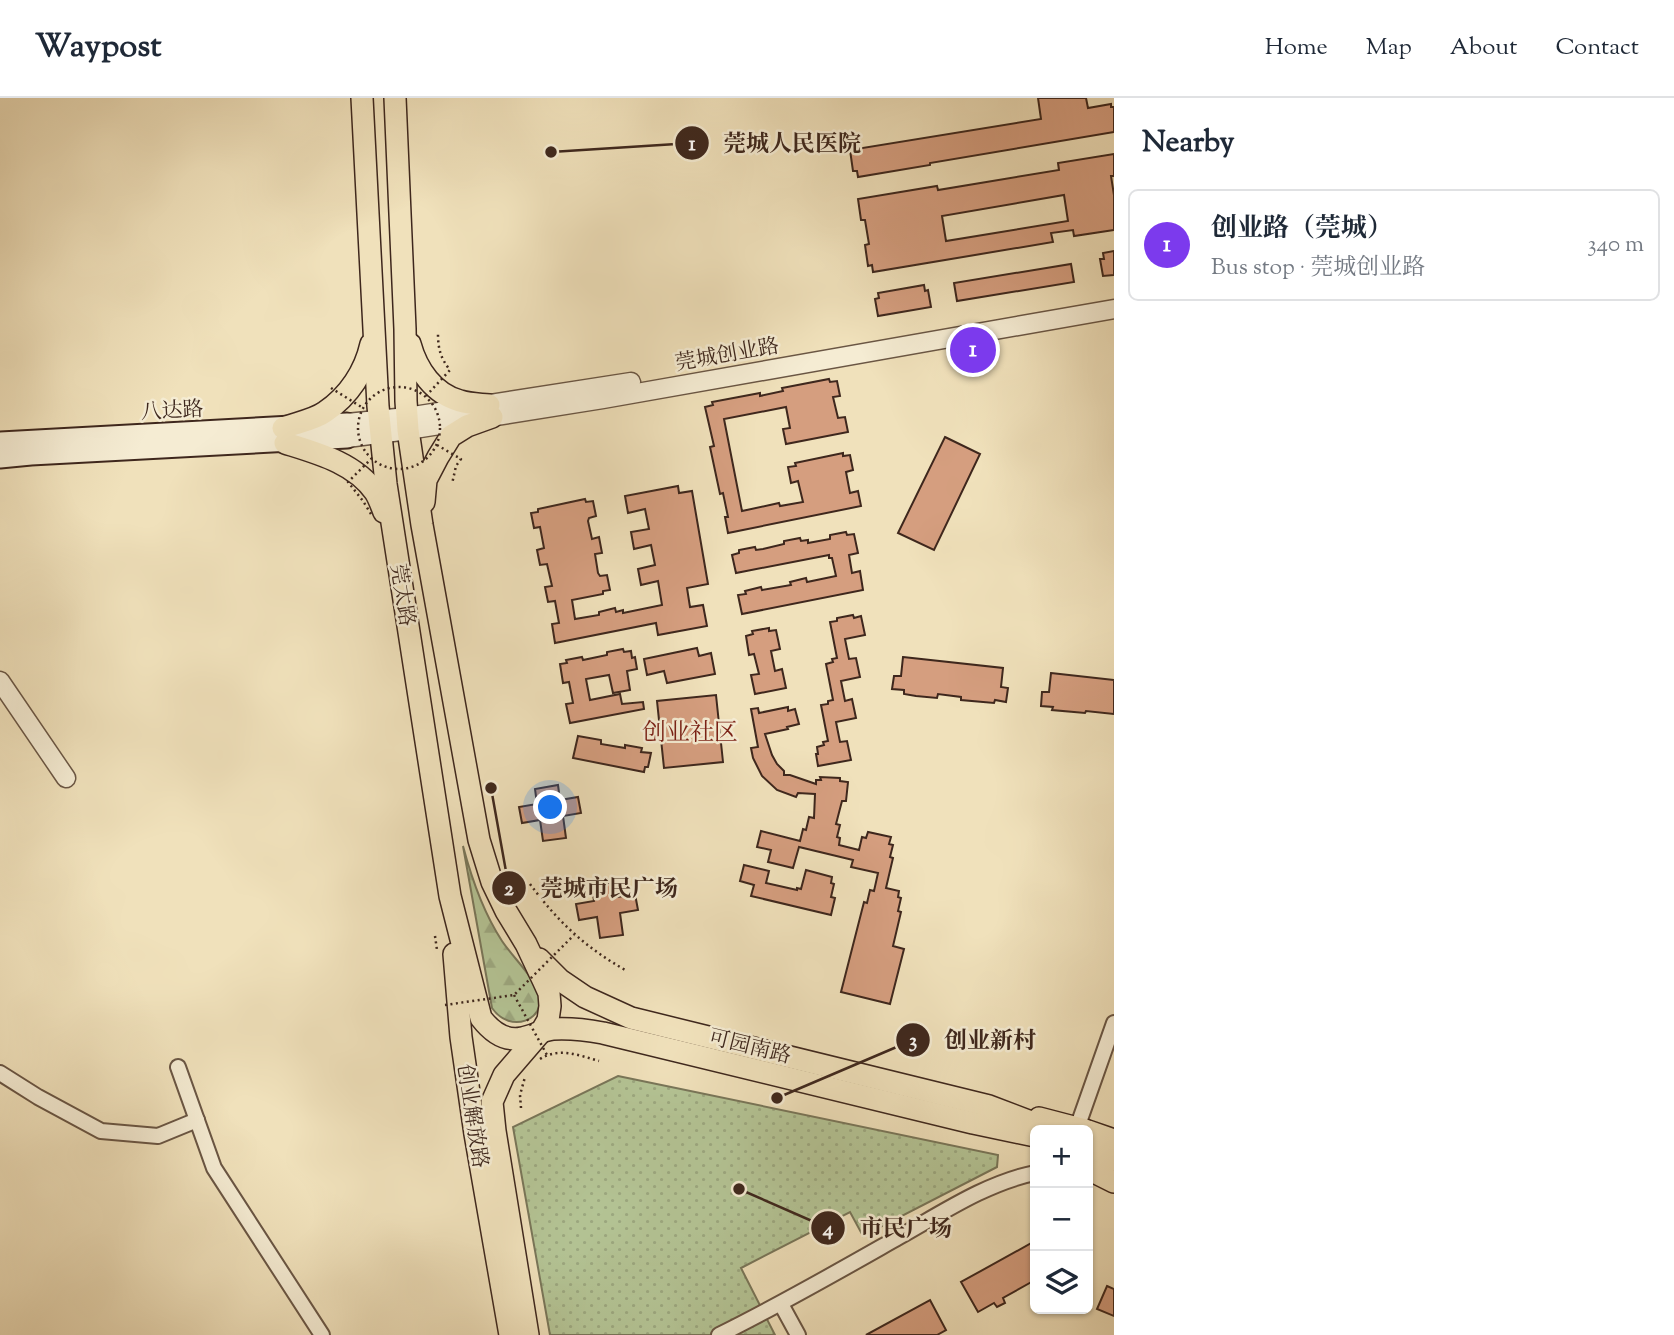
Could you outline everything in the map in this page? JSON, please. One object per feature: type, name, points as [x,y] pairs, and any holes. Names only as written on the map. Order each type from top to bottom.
[{"type":"main road","name":"莞太路","points":[[362,98],[374,332],[374,421],[450,896],[481,1017],[489,1028],[503,1038],[521,1039],[541,1032]]},
{"type":"main road","name":"莞太路","points":[[395,98],[408,424],[422,525],[479,840],[492,882],[526,944]]},
{"type":"main road","points":[[405,329],[423,376],[447,397],[490,411]]},
{"type":"main road","points":[[284,435],[324,413],[348,391],[369,356],[374,332]]},
{"type":"main road","points":[[422,525],[425,480],[444,446],[451,436],[490,411]]},
{"type":"main road","name":"八达路","points":[[0,458],[347,431]]},
{"type":"main road","points":[[284,435],[334,459],[362,477],[376,493],[391,526]]},
{"type":"main road","name":"八达路","points":[[0,442],[284,435]]},
{"type":"main road","name":"创业解放路","points":[[450,896],[461,1037],[510,1335]]},
{"type":"main road","points":[[526,944],[549,993],[548,1020],[541,1032]]},
{"type":"main road","name":"可园南路","points":[[526,944],[560,980],[585,997],[631,1018],[989,1106],[1030,1128]]},
{"type":"main road","name":"可园南路","points":[[541,1032],[551,1029],[587,1030],[625,1037],[974,1123],[1030,1130]]},
{"type":"main road","points":[[530,1061],[552,1040],[587,1030]]},
{"type":"main road","name":"创业解放路","points":[[528,1335],[492,1102],[504,1075],[530,1061],[541,1032]]},
{"type":"main road","points":[[989,1106],[1038,1125]]},
{"type":"main road","points":[[974,1123],[1030,1142]]},
{"type":"main road","points":[[1093,1143],[1114,1140]]},
{"type":"main road","points":[[1093,1148],[1114,1160]]},
{"type":"main road","points":[[1093,1154],[1114,1182]]},
{"type":"street","name":"莞城创业路","points":[[347,431],[374,421],[408,424],[490,411],[1114,299]]},
{"type":"street","name":"莞城创业路","points":[[490,411],[616,397],[1114,309]]},
{"type":"street","points":[[0,681],[66,778]]},
{"type":"street","points":[[1090,1125],[1114,1023]]},
{"type":"street","points":[[178,1067],[214,1168],[322,1335]]},
{"type":"street","points":[[0,1073],[100,1131],[158,1136],[197,1120]]},
{"type":"street","points":[[719,1335],[781,1304],[983,1191],[1018,1176],[1030,1174]]},
{"type":"street","points":[[1093,1176],[1114,1182]]},
{"type":"street","points":[[781,1304],[798,1335]]},
{"type":"path","points":[[426,396],[450,370],[438,347],[438,334]]},
{"type":"path","points":[[395,386],[411,388],[426,396],[435,408],[440,432],[437,444],[423,462],[414,466],[400,469],[381,465],[371,459],[360,444],[358,435],[359,416],[374,421],[371,397],[395,386]]},
{"type":"path","points":[[331,388],[374,421]]},
{"type":"path","points":[[437,444],[461,459],[456,466],[452,484]]},
{"type":"path","points":[[371,459],[348,482],[371,514]]},
{"type":"path","points":[[530,884],[574,934],[604,958],[626,971]]},
{"type":"path","points":[[445,1005],[514,995],[574,934]]},
{"type":"path","points":[[514,995],[547,1055]]},
{"type":"path","points":[[521,1108],[521,1088],[530,1061],[558,1052],[570,1052],[599,1061]]},
{"type":"green space","points":[[463,846],[489,919],[539,995],[540,1004],[537,1011],[525,1021],[508,1021],[492,1008]]},
{"type":"green space","points":[[618,1076],[998,1155],[997,1167],[863,1236],[850,1212],[741,1268],[775,1335],[550,1335],[513,1127]]},
{"type":"building","points":[[1038,98],[1086,98],[1088,108],[1111,104],[1111,107],[1114,107],[1114,132],[858,177],[857,171],[853,171],[850,150],[1041,119]]},
{"type":"building","points":[[1114,154],[1114,176],[1111,176],[1114,230],[1074,236],[1073,230],[1051,233],[1053,242],[873,272],[872,265],[868,266],[865,245],[869,244],[858,199],[937,186],[938,190],[1059,170],[1058,163]],"holes":[[[1064,195],[1068,221],[946,241],[942,216]]]},
{"type":"building","points":[[1114,251],[1114,275],[1103,276],[1100,259],[1104,259],[1103,253]]},
{"type":"building","points":[[1071,264],[1074,282],[957,301],[954,283]]},
{"type":"building","points":[[924,285],[925,291],[928,290],[931,307],[878,316],[875,299],[879,298],[878,293]]},
{"type":"building","points":[[829,379],[830,382],[837,381],[840,396],[833,397],[838,418],[845,417],[848,432],[786,444],[783,429],[790,428],[786,407],[724,419],[742,511],[779,503],[780,506],[803,502],[798,481],[791,483],[788,467],[796,466],[795,463],[843,453],[843,456],[850,455],[853,470],[846,472],[850,493],[858,491],[861,506],[728,533],[725,517],[728,517],[710,447],[714,446],[705,407],[713,405],[712,402],[760,393],[760,396],[783,391],[782,388]]},
{"type":"building","points":[[945,437],[980,454],[934,550],[898,533]]},
{"type":"building","points":[[678,486],[679,493],[692,491],[708,584],[687,588],[690,607],[703,605],[707,626],[658,635],[656,623],[555,643],[552,624],[559,623],[555,601],[548,602],[545,587],[552,586],[547,564],[540,565],[537,550],[544,548],[540,527],[534,528],[531,513],[538,512],[538,509],[585,499],[586,502],[593,501],[596,516],[588,521],[592,539],[599,537],[602,553],[595,554],[598,573],[600,576],[607,575],[610,590],[572,600],[575,619],[599,615],[599,612],[615,608],[616,612],[623,610],[623,613],[662,605],[658,581],[641,585],[638,569],[655,565],[651,545],[634,549],[631,532],[649,529],[645,509],[628,513],[625,496]]},
{"type":"building","points":[[846,532],[847,535],[854,534],[858,553],[849,555],[852,573],[860,571],[863,590],[742,614],[738,595],[746,594],[745,591],[791,585],[790,582],[806,578],[807,582],[836,576],[829,555],[736,573],[732,555],[739,553],[739,550],[755,547],[756,550],[763,549],[800,538],[801,541],[808,540],[808,543],[830,539],[830,535]]},
{"type":"building","points":[[853,615],[854,618],[861,616],[865,635],[845,639],[849,659],[856,658],[860,677],[841,681],[845,701],[852,699],[856,718],[836,722],[840,742],[847,741],[851,760],[818,766],[817,747],[828,741],[821,705],[833,700],[826,664],[837,658],[830,622]]},
{"type":"building","points":[[769,628],[769,631],[776,630],[780,649],[771,651],[775,671],[782,669],[786,688],[755,694],[751,675],[759,674],[754,654],[749,655],[746,636],[753,634],[752,631]]},
{"type":"building","points":[[697,648],[699,656],[711,653],[715,674],[667,683],[664,671],[647,675],[644,659]]},
{"type":"building","points":[[623,649],[624,652],[631,651],[632,658],[635,657],[637,669],[627,671],[630,690],[613,693],[609,675],[586,679],[590,700],[620,694],[622,704],[643,702],[644,709],[570,723],[566,704],[573,703],[569,682],[563,683],[560,664],[567,663],[566,660],[582,657],[583,660]]},
{"type":"building","points":[[903,657],[1003,668],[1001,687],[1008,688],[1006,702],[961,700],[961,697],[938,694],[937,698],[916,696],[904,694],[904,690],[892,689],[894,676],[901,676]]},
{"type":"building","points":[[1051,673],[1114,680],[1114,714],[1052,710],[1053,707],[1041,706],[1042,692],[1049,692]]},
{"type":"building","points":[[716,695],[723,762],[664,768],[657,701]]},
{"type":"building","points":[[788,707],[788,711],[795,709],[799,724],[765,734],[772,755],[784,775],[816,784],[816,780],[821,780],[820,777],[840,778],[840,781],[848,782],[846,801],[842,801],[836,824],[840,825],[837,837],[840,838],[839,845],[859,850],[862,837],[866,838],[868,832],[891,837],[889,844],[893,845],[890,857],[893,858],[886,888],[899,891],[898,897],[901,898],[898,911],[901,912],[893,946],[904,949],[890,1004],[841,992],[864,902],[867,903],[870,890],[874,891],[878,873],[851,867],[853,860],[799,847],[793,868],[768,862],[771,850],[757,847],[761,831],[800,841],[809,817],[814,818],[815,794],[798,793],[796,797],[777,790],[762,776],[753,758],[751,748],[758,747],[751,709],[758,708],[759,713]]},
{"type":"building","points":[[578,736],[601,740],[601,744],[642,748],[641,752],[651,753],[648,767],[645,767],[644,772],[573,758]]},
{"type":"building","points":[[558,785],[560,800],[578,797],[581,813],[563,816],[566,838],[543,841],[540,820],[522,823],[519,807],[537,804],[535,789]]},
{"type":"building","points":[[744,865],[769,871],[766,883],[797,890],[801,889],[806,870],[832,877],[831,883],[834,884],[831,897],[835,898],[831,915],[751,896],[754,885],[740,881]]},
{"type":"building","points":[[615,882],[617,897],[635,894],[638,910],[620,913],[623,935],[600,938],[597,917],[579,920],[576,904],[594,901],[592,886]]},
{"type":"building","points":[[1030,1244],[1030,1283],[1003,1298],[1005,1303],[997,1307],[994,1303],[978,1312],[961,1282]]},
{"type":"building","points":[[1107,1286],[1114,1289],[1114,1316],[1097,1309]]},
{"type":"building","points":[[930,1300],[946,1330],[937,1335],[866,1335]]},
{"type":"place","name":"莞城人民医院","points":[[551,152]]},
{"type":"place","name":"创业路（莞城）","points":[[973,350]]},
{"type":"place","name":"莞城市民广场","points":[[491,788]]},
{"type":"place","name":"创业新村","points":[[777,1098]]},
{"type":"place","name":"市民广场","points":[[739,1189]]},
{"type":"district","name":"创业社区","points":[[690,732]]}]
